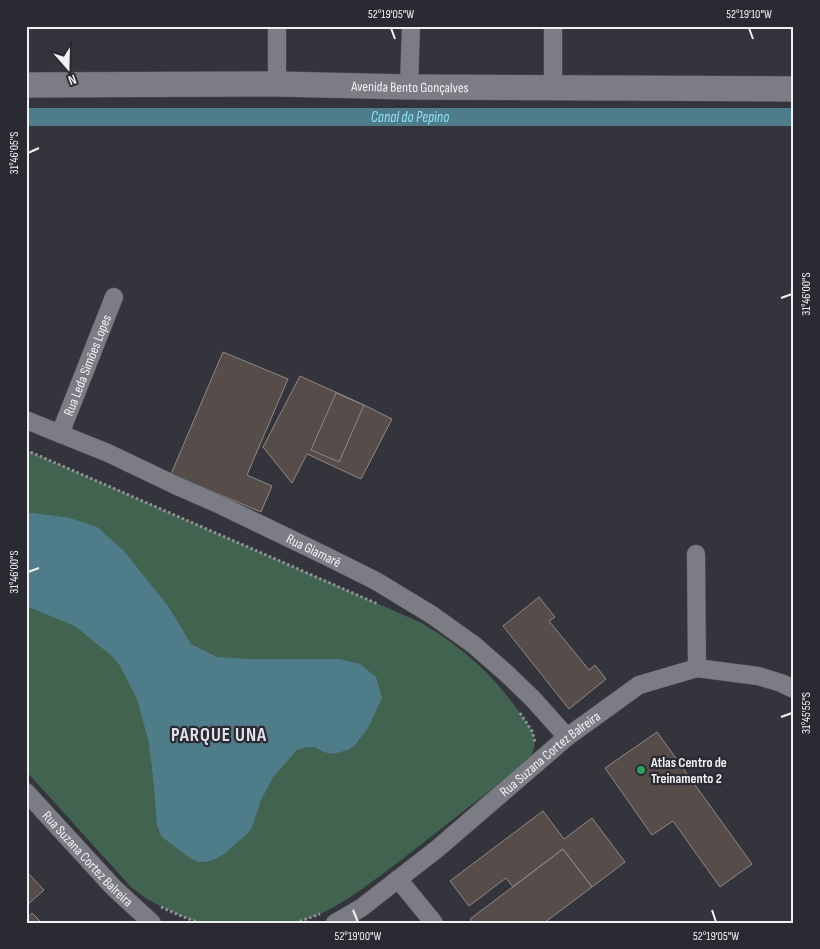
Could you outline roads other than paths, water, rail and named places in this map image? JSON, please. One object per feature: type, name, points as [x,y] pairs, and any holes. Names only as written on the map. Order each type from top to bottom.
[{"type":"main road","name":"Avenida Bento Gonçalves","points":[[26,85],[277,84],[410,88],[794,89]]},
{"type":"street","points":[[277,26],[277,84]]},
{"type":"street","points":[[410,88],[411,26]]},
{"type":"street","points":[[553,26],[553,87]]},
{"type":"street","name":"Rua Leda Simões Lopes","points":[[60,434],[114,296]]},
{"type":"street","name":"Rua Giamarê","points":[[26,420],[108,453],[175,486],[216,503],[318,552],[376,582],[424,610],[474,646],[506,673],[533,699],[567,737]]},
{"type":"street","points":[[696,554],[697,668]]},
{"type":"street","name":"Rua Suzana Cortez Balreira","points":[[335,923],[361,908],[437,849],[567,737],[639,685],[697,668],[758,676],[794,689]]},
{"type":"street","name":"Rua Suzana Cortez Balreira","points":[[26,792],[114,888],[152,923]]},
{"type":"street","points":[[398,879],[434,923]]},
{"type":"water","points":[[26,513],[70,518],[97,527],[123,550],[168,606],[191,644],[217,657],[339,659],[360,664],[376,677],[382,698],[368,728],[355,745],[348,750],[333,754],[315,747],[297,750],[274,776],[261,800],[252,827],[247,834],[224,854],[215,859],[198,862],[190,858],[162,837],[157,826],[149,743],[137,699],[120,666],[113,657],[75,626],[26,606]]},
{"type":"waterway","name":"Canal do Pepino","points":[[26,117],[794,117]]},
{"type":"place","name":"Atlas Centro de Treinamento 2","points":[[641,770]]},
{"type":"district","name":"PARQUE UNA","points":[[219,734]]}]
